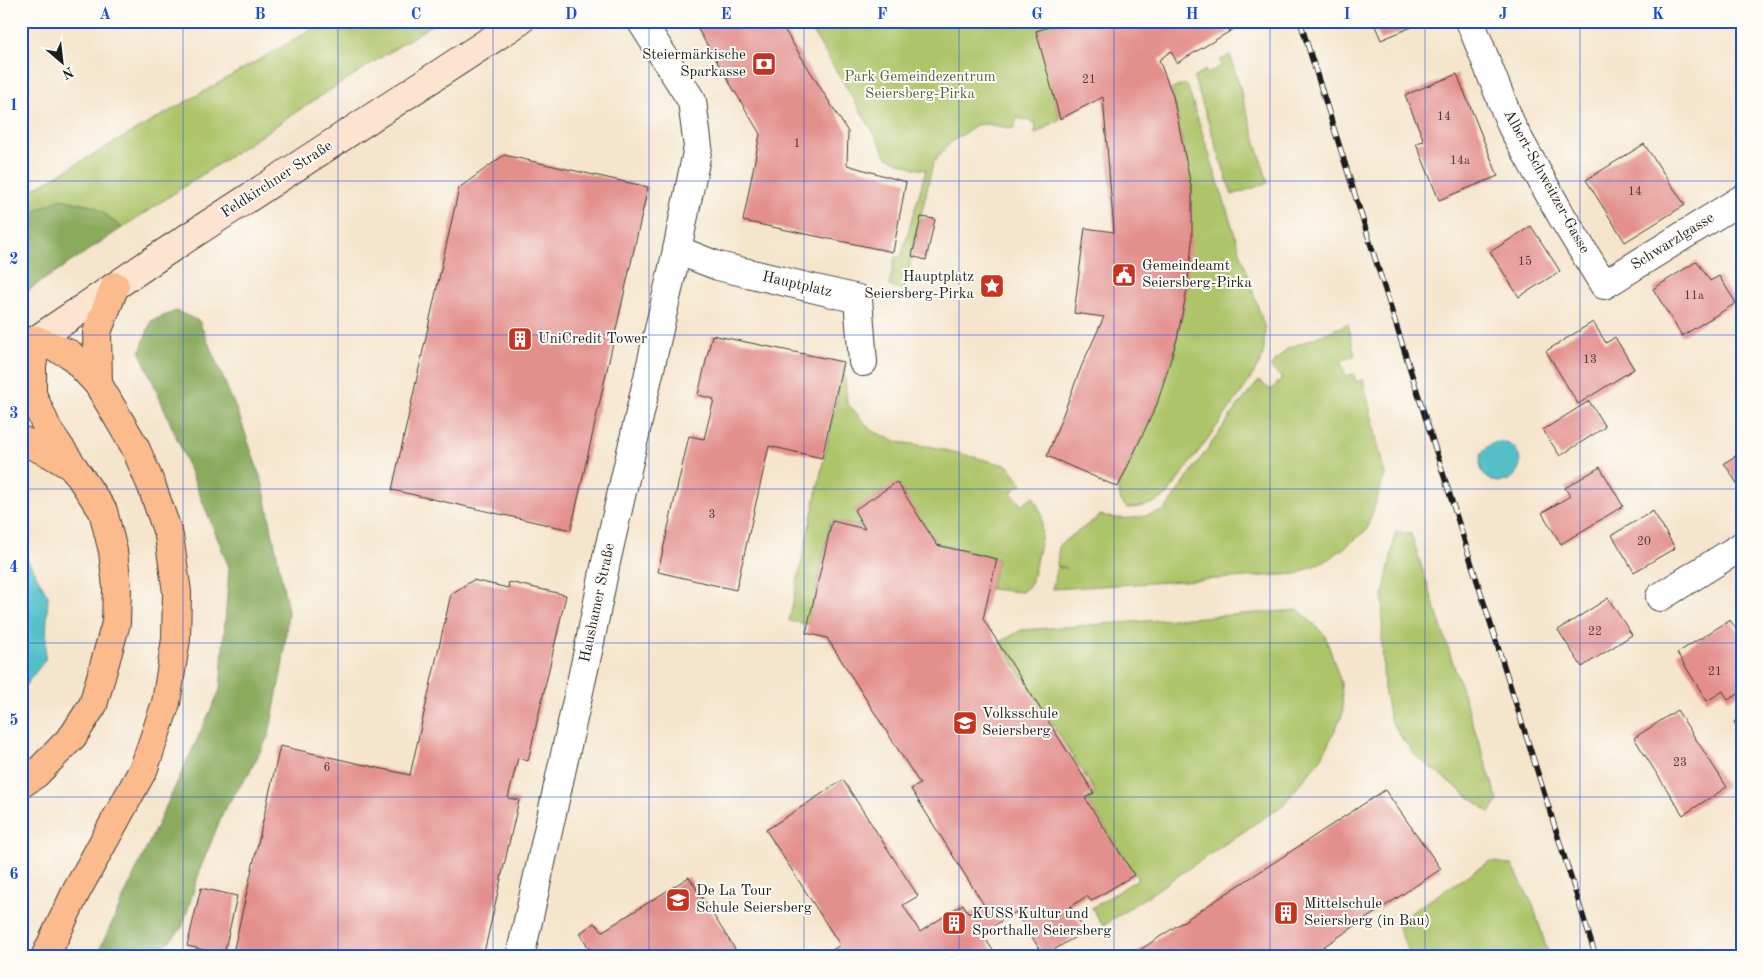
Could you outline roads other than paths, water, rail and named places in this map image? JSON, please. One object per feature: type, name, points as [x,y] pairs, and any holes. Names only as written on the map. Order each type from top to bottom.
[{"type":"highway","points":[[98,384],[97,332],[115,286]]},
{"type":"highway","points":[[21,784],[36,774],[73,736],[93,705],[116,623],[117,588],[113,551],[102,511],[48,430],[32,394],[32,366],[26,349],[70,354],[98,384],[135,447],[152,487],[169,536],[177,592],[176,638],[166,703],[144,768],[76,892],[45,957]]},
{"type":"highway","points":[[21,440],[49,453],[74,468]]},
{"type":"main road","name":"Feldkirchner Straße","points":[[26,349],[115,286],[520,21]]},
{"type":"street","name":"Haushamer Straße","points":[[520,957],[698,148],[692,102],[641,21]]},
{"type":"street","name":"Albert-Schweitzer-Gasse","points":[[1470,21],[1512,127],[1561,215],[1604,286]]},
{"type":"street","name":"Schwarzlgasse","points":[[1604,286],[1742,199]]},
{"type":"street","name":"Hauptplatz","points":[[677,250],[718,266],[858,299],[863,362]]},
{"type":"street","points":[[1660,597],[1742,546]]},
{"type":"water","points":[[1504,442],[1511,445],[1517,451],[1520,462],[1519,470],[1511,479],[1504,482],[1496,482],[1489,479],[1481,470],[1480,458],[1483,451],[1492,443]]},
{"type":"water","points":[[21,548],[48,596],[45,660],[21,691]]},
{"type":"railway","points":[[1300,21],[1596,957]]},
{"type":"place","name":"Steiermärkische Sparkasse","points":[[764,64]]},
{"type":"place","name":"Gemeindeamt Seiersberg-Pirka","points":[[1124,275]]},
{"type":"place","name":"Hauptplatz Seiersberg-Pirka","points":[[992,286]]},
{"type":"place","name":"UniCredit Tower","points":[[520,339]]},
{"type":"place","name":"Volksschule Seiersberg","points":[[965,723]]},
{"type":"place","name":"De La Tour Schule Seiersberg","points":[[678,900]]},
{"type":"place","name":"Mittelschule Seiersberg (in Bau)","points":[[1286,913]]},
{"type":"place","name":"KUSS Kultur und Sporthalle Seiersberg","points":[[954,923]]},
{"type":"park label","name":"Park Gemeindezentrum Seiersberg-Pirka","points":[[920,86]]}]
